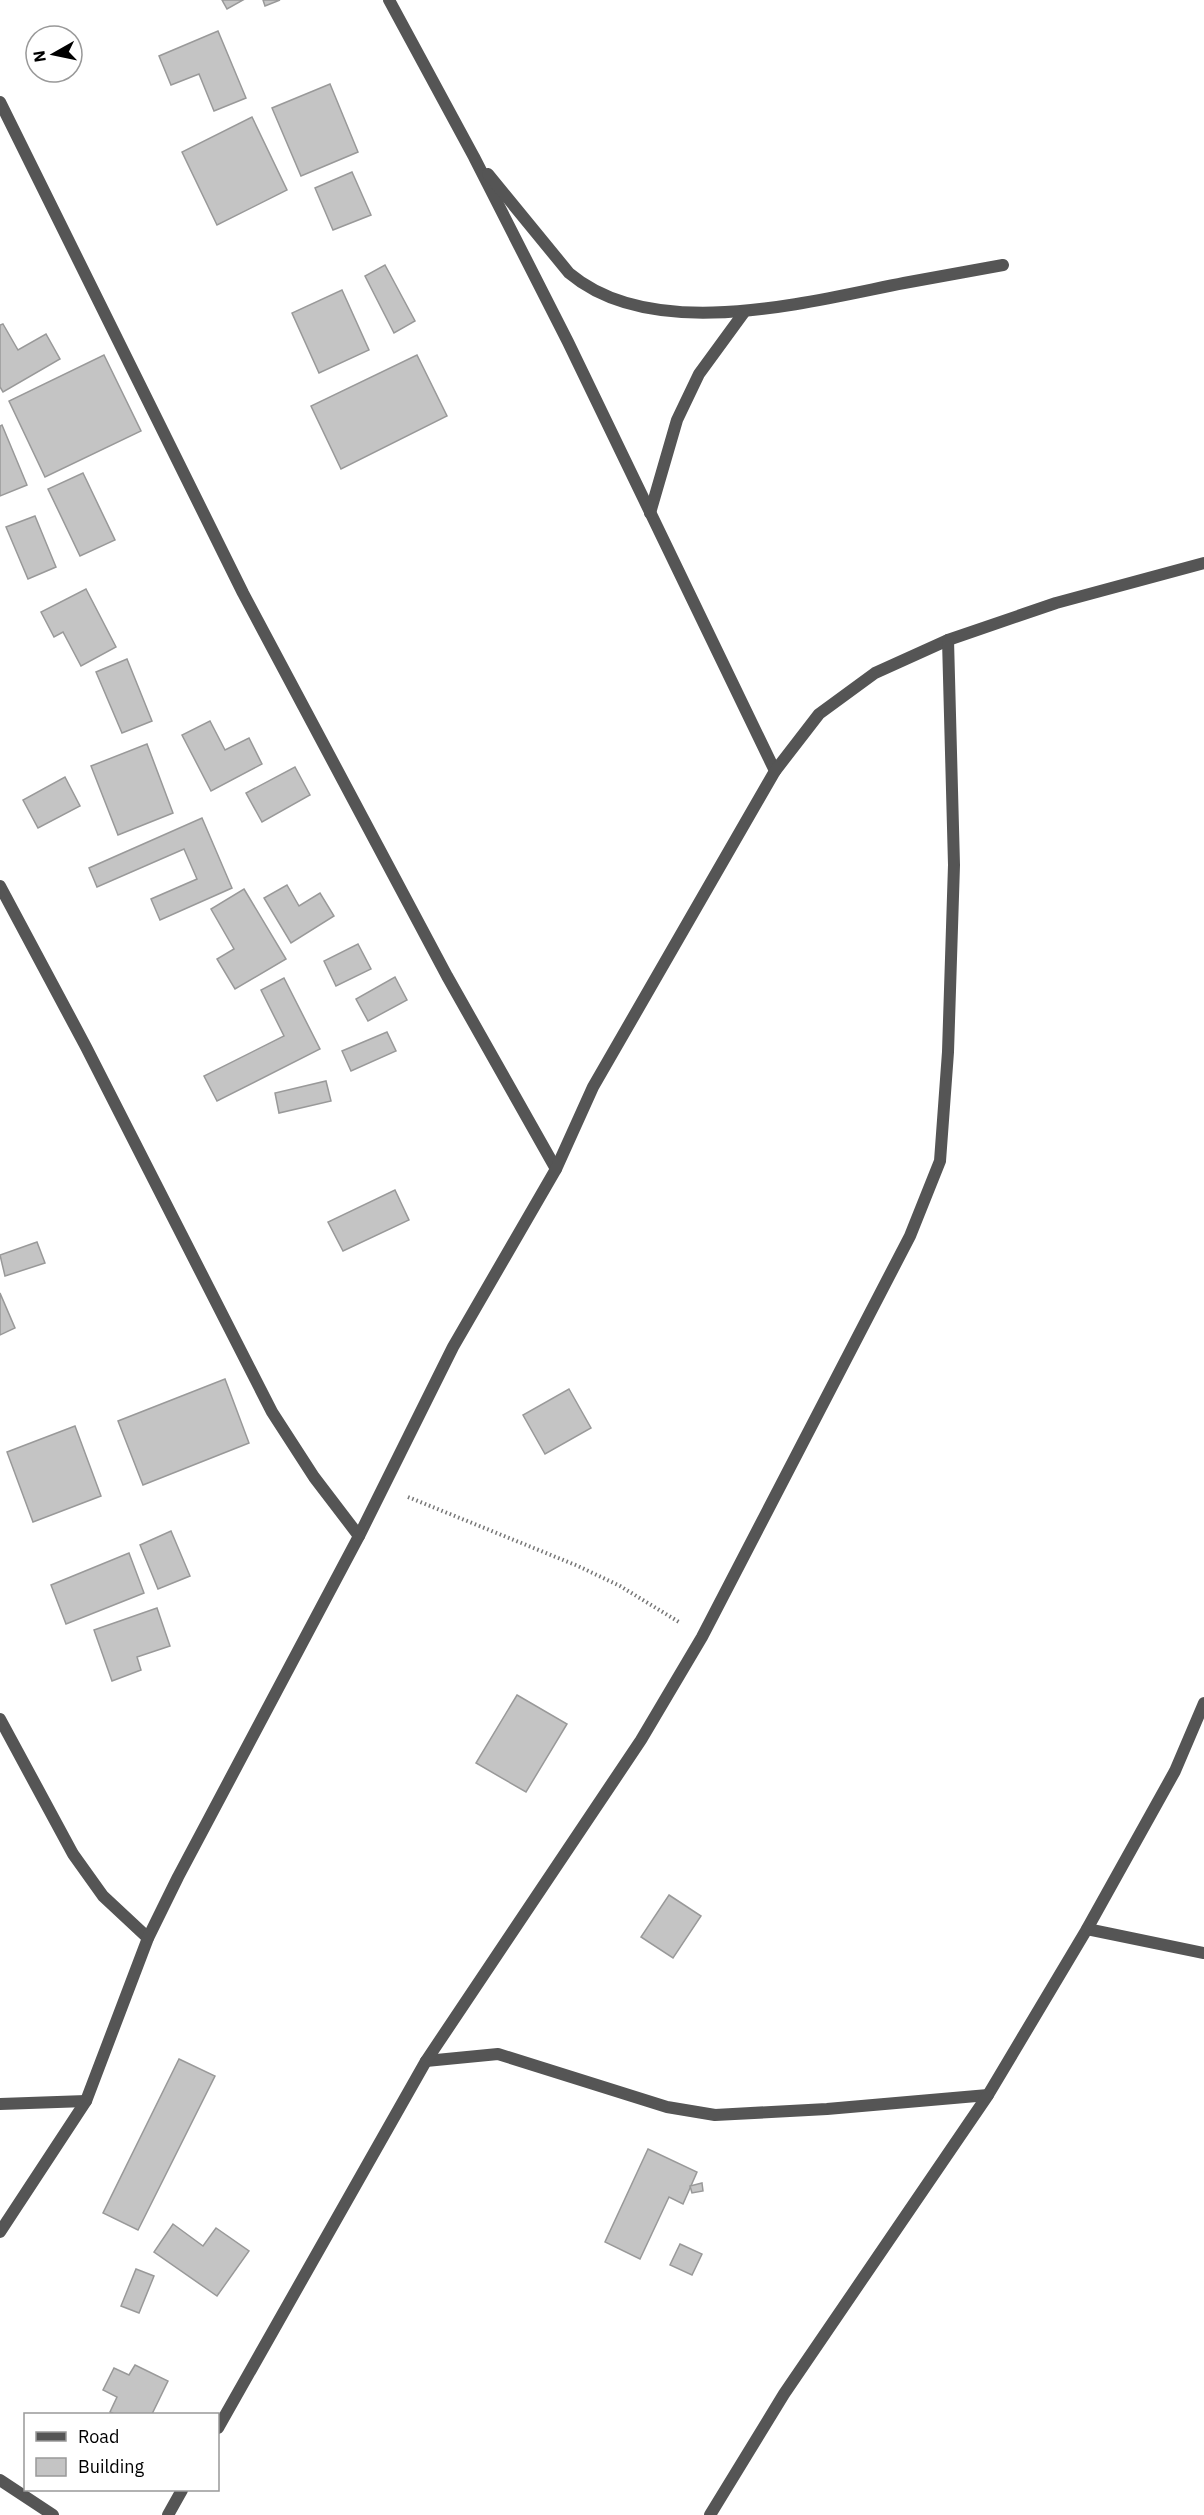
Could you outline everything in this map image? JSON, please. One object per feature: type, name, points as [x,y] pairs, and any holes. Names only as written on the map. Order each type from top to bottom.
[{"type":"street","points":[[389,0],[474,157],[568,342],[775,771]]},
{"type":"street","points":[[0,102],[243,593],[447,976],[556,1169]]},
{"type":"street","points":[[474,157],[569,273],[584,286],[606,296],[648,308],[692,313],[746,311],[855,294],[1003,265]]},
{"type":"street","points":[[650,513],[677,420],[699,374],[746,311]]},
{"type":"street","points":[[0,2232],[86,2101],[148,1938],[178,1877],[360,1536],[453,1347],[556,1169],[593,1086],[775,771],[819,714],[875,673],[948,640],[1056,603],[1204,563]]},
{"type":"street","points":[[219,2426],[426,2061],[641,1740],[702,1637],[910,1236],[940,1161],[948,1052],[954,865],[948,640]]},
{"type":"street","points":[[0,886],[133,1139],[272,1412],[314,1477],[360,1536]]},
{"type":"street","points":[[711,2515],[784,2394],[988,2095],[1086,1929],[1175,1771],[1204,1703]]},
{"type":"street","points":[[0,1719],[73,1854],[103,1896],[148,1938]]},
{"type":"street","points":[[1086,1929],[1204,1953]]},
{"type":"street","points":[[426,2061],[498,2054],[667,2107],[715,2115],[827,2109],[988,2095]]},
{"type":"street","points":[[0,2104],[86,2101]]},
{"type":"street","points":[[0,2480],[53,2515]]},
{"type":"street","points":[[168,2515],[182,2491]]},
{"type":"path","points":[[383,1486],[470,1524],[578,1566],[620,1586],[702,1637]]},
{"type":"building","points":[[222,0],[243,0],[227,9]]},
{"type":"building","points":[[263,0],[280,0],[265,6]]},
{"type":"building","points":[[218,31],[246,98],[214,111],[199,74],[171,85],[159,56]]},
{"type":"building","points":[[330,84],[358,152],[301,176],[272,108]]},
{"type":"building","points":[[252,117],[287,190],[217,225],[182,152]]},
{"type":"building","points":[[352,172],[371,215],[333,230],[315,188]]},
{"type":"building","points":[[385,265],[415,321],[394,333],[365,276]]},
{"type":"building","points":[[342,290],[369,350],[319,373],[292,313]]},
{"type":"building","points":[[3,324],[18,350],[46,334],[60,359],[3,392],[0,387],[0,325]]},
{"type":"building","points":[[104,355],[141,431],[45,477],[9,401]]},
{"type":"building","points":[[417,355],[447,416],[341,469],[311,406]]},
{"type":"building","points":[[2,425],[27,485],[0,496],[0,426]]},
{"type":"building","points":[[83,473],[115,540],[80,556],[48,489]]},
{"type":"building","points":[[35,516],[56,567],[28,579],[6,527]]},
{"type":"building","points":[[86,589],[116,647],[81,666],[63,632],[54,637],[41,612]]},
{"type":"building","points":[[127,659],[152,721],[122,733],[96,672]]},
{"type":"building","points":[[210,721],[225,750],[249,738],[262,764],[211,791],[182,735]]},
{"type":"building","points":[[147,744],[173,813],[118,835],[91,766]]},
{"type":"building","points":[[295,767],[310,795],[262,822],[246,793]]},
{"type":"building","points":[[65,777],[80,806],[38,828],[23,800]]},
{"type":"building","points":[[202,818],[232,888],[160,920],[151,899],[197,879],[184,849],[97,887],[89,868]]},
{"type":"building","points":[[287,885],[299,906],[320,893],[334,916],[291,943],[264,898]]},
{"type":"building","points":[[244,889],[286,959],[235,989],[217,959],[234,949],[211,909]]},
{"type":"building","points":[[358,944],[371,969],[336,986],[324,961]]},
{"type":"building","points":[[395,977],[407,1000],[368,1021],[356,999]]},
{"type":"building","points":[[284,978],[320,1049],[217,1101],[204,1076],[284,1036],[261,990]]},
{"type":"building","points":[[387,1032],[396,1051],[351,1071],[342,1051]]},
{"type":"building","points":[[326,1081],[331,1101],[279,1113],[275,1093]]},
{"type":"building","points":[[395,1190],[409,1220],[343,1251],[328,1222]]},
{"type":"building","points":[[37,1242],[45,1263],[5,1276],[0,1255]]},
{"type":"building","points":[[0,1293],[15,1328],[0,1335]]},
{"type":"building","points":[[225,1379],[249,1443],[143,1485],[118,1421]]},
{"type":"building","points":[[569,1389],[591,1428],[545,1454],[523,1415]]},
{"type":"building","points":[[75,1426],[101,1496],[33,1522],[7,1452]]},
{"type":"building","points":[[171,1531],[190,1576],[158,1589],[140,1545]]},
{"type":"building","points":[[129,1553],[144,1593],[66,1624],[51,1585]]},
{"type":"building","points":[[157,1608],[170,1646],[137,1657],[141,1670],[112,1681],[94,1630]]},
{"type":"building","points":[[517,1695],[567,1724],[526,1792],[476,1763]]},
{"type":"building","points":[[669,1895],[701,1916],[673,1958],[641,1937]]},
{"type":"building","points":[[179,2059],[215,2076],[138,2230],[103,2213]]},
{"type":"building","points":[[648,2149],[697,2172],[683,2204],[669,2197],[640,2259],[605,2242]]},
{"type":"building","points":[[702,2183],[703,2191],[692,2193],[690,2186]]},
{"type":"building","points":[[173,2224],[203,2246],[216,2228],[249,2251],[217,2296],[154,2252]]},
{"type":"building","points":[[680,2244],[702,2254],[692,2275],[670,2265]]},
{"type":"building","points":[[136,2269],[154,2276],[139,2313],[121,2306]]},
{"type":"building","points":[[135,2365],[168,2381],[152,2413],[110,2412],[117,2397],[103,2390],[114,2368],[129,2375]]}]
